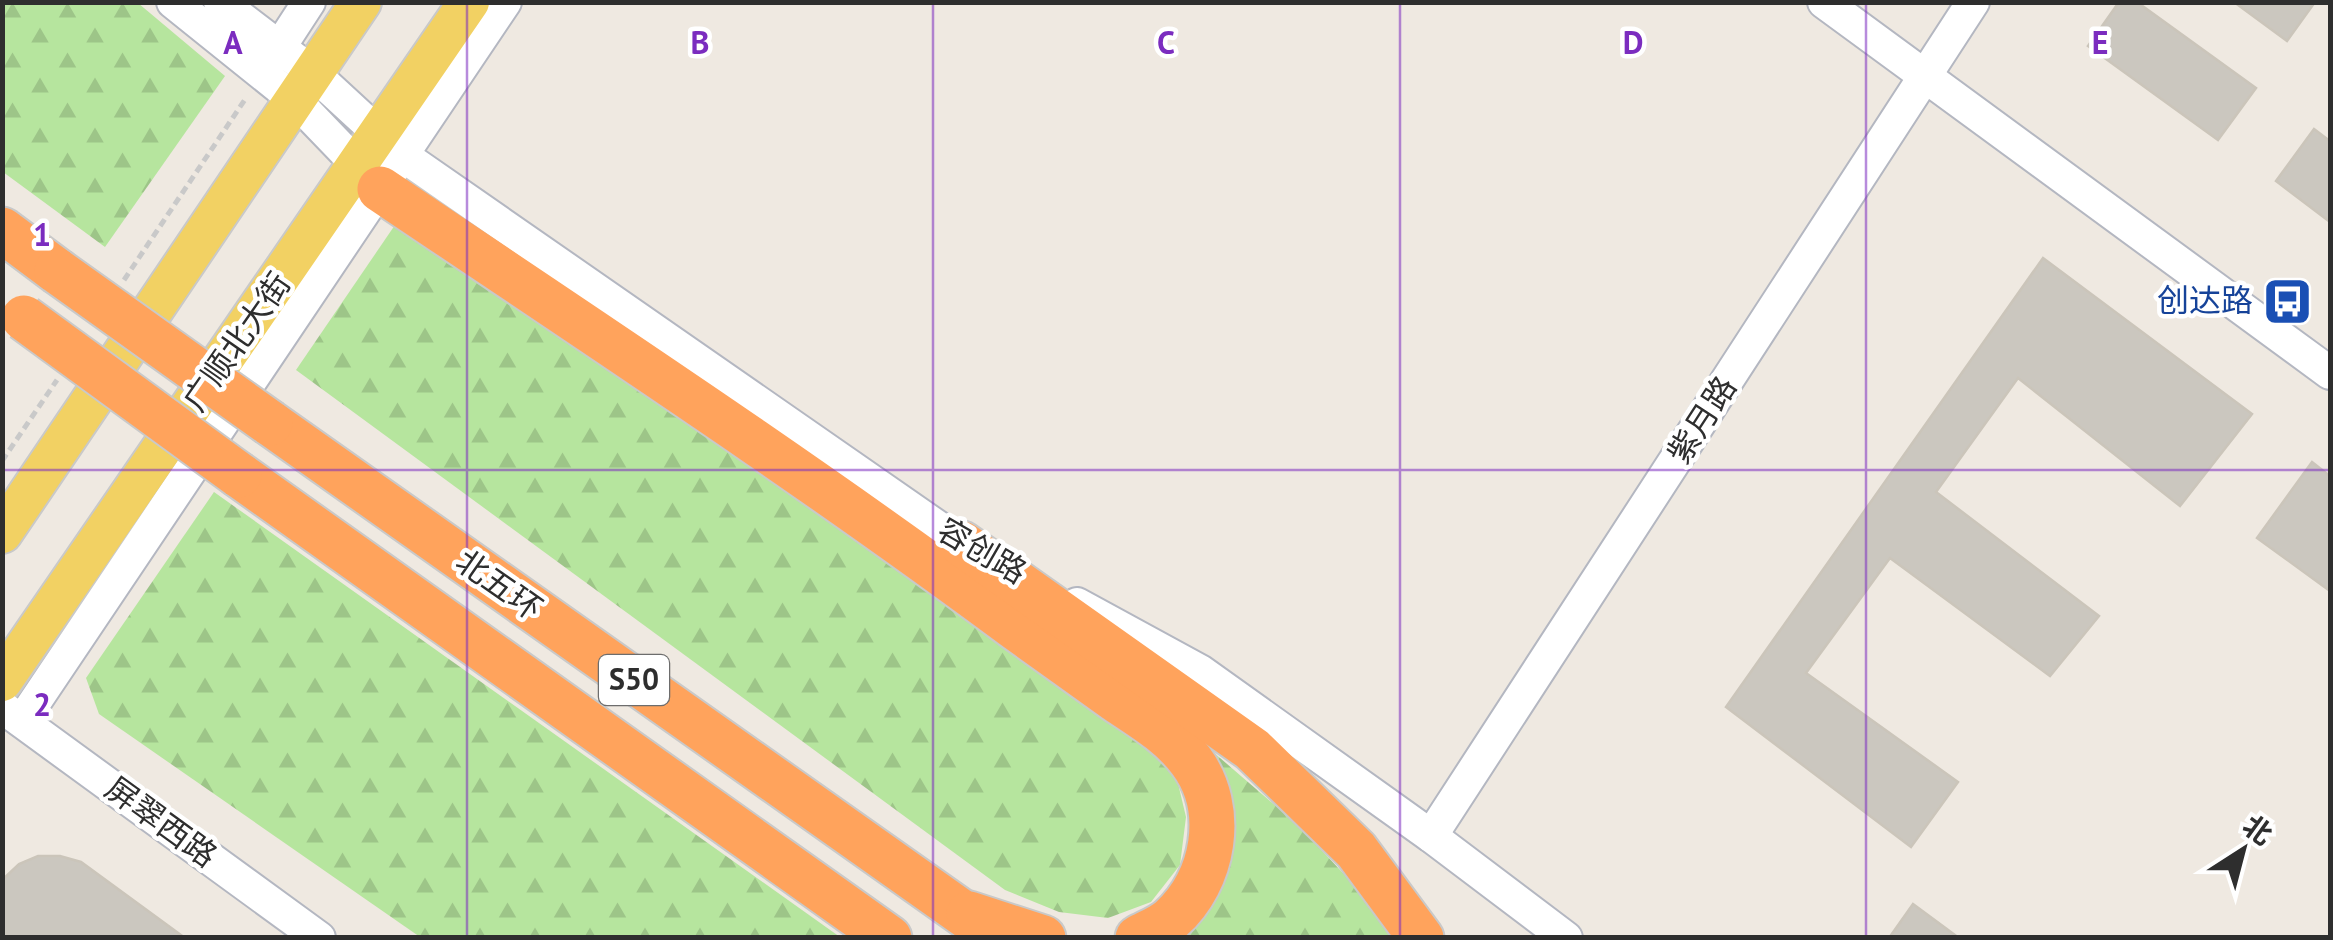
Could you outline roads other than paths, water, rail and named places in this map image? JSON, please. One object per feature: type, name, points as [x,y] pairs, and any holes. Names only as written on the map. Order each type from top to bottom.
[{"type":"highway","points":[[380,161],[1164,733],[1192,763],[1209,800],[1212,837],[1206,867],[1190,898],[1168,922],[1138,938]]},
{"type":"highway","name":"北五环","points":[[2,230],[998,938]]},
{"type":"highway","name":"北五环","points":[[13,310],[889,938]]},
{"type":"highway","points":[[962,544],[1252,748],[1356,850],[1421,938]]},
{"type":"highway","points":[[961,911],[1043,938]]},
{"type":"main road","points":[[2,533],[361,2]]},
{"type":"main road","name":"广顺北大街","points":[[2,681],[380,161],[469,2]]},
{"type":"street","points":[[172,2],[270,62]]},
{"type":"street","points":[[220,2],[270,62]]},
{"type":"street","points":[[270,62],[310,2]]},
{"type":"street","points":[[12,714],[380,161],[505,2]]},
{"type":"street","points":[[1824,2],[2330,374]]},
{"type":"street","name":"紫月路","points":[[1431,836],[1973,2]]},
{"type":"street","name":"容创路","points":[[270,62],[304,86],[380,161],[962,544],[1200,671],[1566,938]]},
{"type":"street","name":"屏翠西路","points":[[12,714],[318,938]]},
{"type":"place","name":"创达路","points":[[2288,301]]}]
